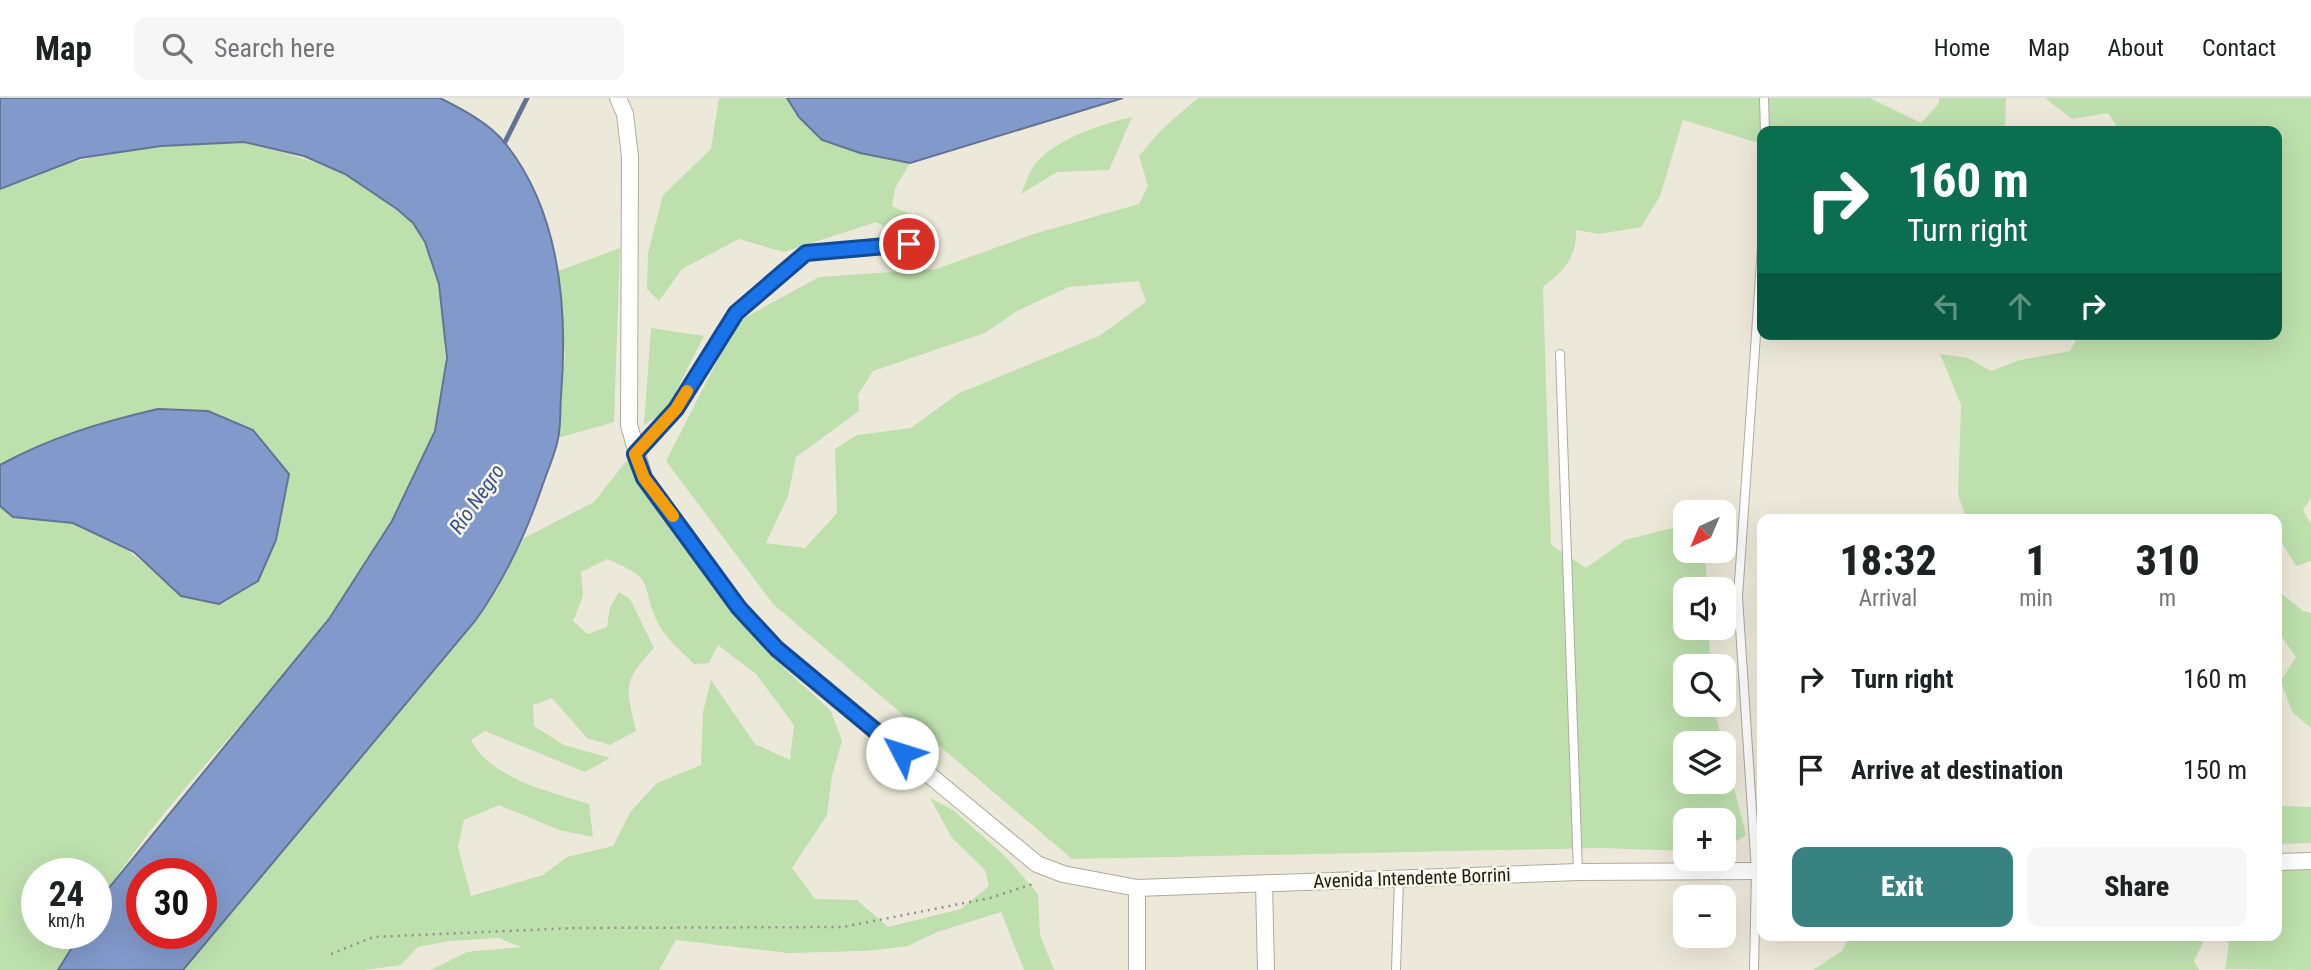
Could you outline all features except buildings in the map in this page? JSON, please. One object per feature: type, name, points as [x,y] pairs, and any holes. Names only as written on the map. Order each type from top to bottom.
[{"type":"street","name":"Avenida Intendente Borrini","points":[[618,98],[625,114],[630,157],[629,425],[635,454],[644,478],[739,608],[777,649],[1037,864],[1063,874],[1138,888],[1578,872],[1757,871]]},
{"type":"street","points":[[2282,862],[2311,861]]},
{"type":"street","points":[[1264,883],[1266,970]]},
{"type":"street","points":[[1137,970],[1138,888]]},
{"type":"lane","points":[[1764,98],[1765,126]]},
{"type":"lane","points":[[635,454],[676,409],[736,313],[806,253],[909,244]]},
{"type":"lane","points":[[1757,320],[1738,597],[1757,845]]},
{"type":"lane","points":[[1560,354],[1578,872]]},
{"type":"lane","points":[[1396,970],[1399,878]]},
{"type":"lane","points":[[1754,970],[1757,911]]},
{"type":"path","points":[[331,954],[373,937],[574,928],[844,927],[990,898],[1063,874]]},
{"type":"green space","points":[[719,98],[787,98],[798,112],[825,134],[875,155],[910,163],[895,188],[892,206],[927,222],[915,234],[896,233],[876,222],[784,252],[739,239],[682,269],[659,301],[647,289],[648,253],[663,195],[711,149]]},
{"type":"green space","points":[[1198,98],[1870,98],[1921,123],[1939,103],[1939,98],[2006,98],[2005,126],[1757,126],[1757,142],[1683,120],[1660,196],[1641,227],[1599,234],[1576,230],[1576,240],[1568,263],[1543,287],[1551,545],[1586,568],[1625,540],[1673,528],[1673,564],[1706,564],[1706,577],[1673,577],[1673,640],[1709,640],[1710,654],[1673,654],[1673,717],[1716,717],[1720,731],[1673,731],[1673,794],[1736,794],[1746,835],[1736,841],[1736,808],[1673,808],[1673,851],[1600,848],[1072,859],[773,604],[666,461],[737,322],[819,277],[936,269],[1034,234],[1139,204],[1148,186],[1139,156],[1162,129]],"holes":[[[1139,281],[1146,302],[1099,336],[959,393],[911,428],[857,435],[835,449],[837,513],[805,548],[766,543],[788,496],[796,457],[859,411],[858,395],[873,371],[985,333],[1017,311],[1069,287]]]},
{"type":"green space","points":[[2045,98],[2311,98],[2311,498],[2303,510],[2311,524],[2311,561],[2296,566],[2282,543],[2282,514],[1965,514],[1958,495],[1961,405],[1940,354],[1968,358],[1991,371],[2020,360],[2070,351],[2076,340],[2282,340],[2282,126],[2117,126],[2108,113],[2072,119]]},
{"type":"green space","points":[[1132,117],[1109,170],[1057,172],[1021,194],[1035,164],[1055,147],[1093,128]]},
{"type":"green space","points":[[243,142],[292,155],[344,174],[369,187],[391,202],[410,220],[424,240],[437,275],[445,372],[439,418],[427,452],[382,537],[340,604],[299,656],[178,796],[130,858],[126,858],[126,864],[112,884],[112,858],[21,858],[21,949],[71,949],[58,970],[0,970],[0,506],[18,516],[73,523],[104,535],[144,563],[181,596],[158,409],[77,431],[0,465],[0,189],[31,176],[90,158],[179,146]]},
{"type":"green space","points":[[620,248],[614,422],[558,438],[565,355],[558,271]]},
{"type":"green space","points":[[651,328],[704,336],[667,409],[644,425]]},
{"type":"green space","points":[[627,460],[744,623],[772,657],[831,711],[842,741],[832,776],[827,815],[792,868],[815,899],[857,900],[888,927],[961,909],[989,886],[985,870],[952,838],[930,798],[953,810],[1005,856],[1038,894],[1040,935],[1054,970],[1024,970],[1001,912],[937,932],[908,946],[866,951],[788,953],[676,940],[659,970],[431,970],[467,952],[521,947],[499,938],[449,941],[418,947],[401,965],[364,970],[183,970],[201,949],[217,949],[217,929],[475,621],[496,592],[524,538],[594,502]],"holes":[[[607,559],[634,572],[645,584],[661,629],[694,664],[709,663],[718,645],[756,674],[794,725],[790,760],[755,744],[711,680],[703,712],[701,765],[657,783],[631,811],[613,846],[567,857],[543,875],[471,896],[458,847],[464,820],[499,805],[559,830],[593,837],[589,804],[506,774],[480,753],[471,740],[485,731],[585,772],[610,758],[564,745],[534,726],[533,705],[552,698],[587,738],[610,745],[636,731],[629,686],[636,669],[654,648],[630,599],[619,592],[610,607],[607,627],[588,634],[573,621],[583,596],[581,572]]]},
{"type":"green space","points":[[2282,594],[2303,611],[2311,613],[2311,728],[2292,712],[2282,684],[2296,657],[2282,637]]},
{"type":"green space","points":[[2282,806],[2311,807],[2311,843],[2282,844]]},
{"type":"green space","points":[[2311,870],[2311,970],[2225,969],[2229,944],[2227,941],[2282,941],[2282,871]]},
{"type":"green space","points":[[1847,941],[2204,941],[2194,961],[2199,970],[1813,970],[1842,951]]},
{"type":"water","name":"Río Negro","points":[[0,98],[440,98],[483,123],[505,143],[524,170],[538,200],[557,263],[563,330],[560,428],[557,445],[530,520],[514,555],[475,621],[217,929],[217,858],[133,858],[329,619],[392,521],[435,431],[447,358],[439,284],[425,242],[413,223],[345,174],[304,156],[244,142],[161,146],[80,158],[0,189]]},
{"type":"water","points":[[787,98],[1123,98],[910,163],[860,153],[822,140],[799,117]]},
{"type":"water","points":[[158,409],[208,411],[253,430],[289,474],[276,540],[258,581],[219,604],[181,596],[134,552],[73,523],[13,517],[0,506],[0,465],[77,431]]},
{"type":"water","points":[[126,867],[126,949],[201,949],[183,970],[58,970],[71,949],[112,949],[112,884]]},
{"type":"waterway","points":[[505,142],[527,98]]},
{"type":"slow traffic","points":[[673,516],[644,478],[635,454],[676,409],[687,391]]},
{"type":"route","points":[[902,753],[777,649],[739,608],[644,478],[635,454],[676,409],[736,313],[806,253],[909,244]]}]
